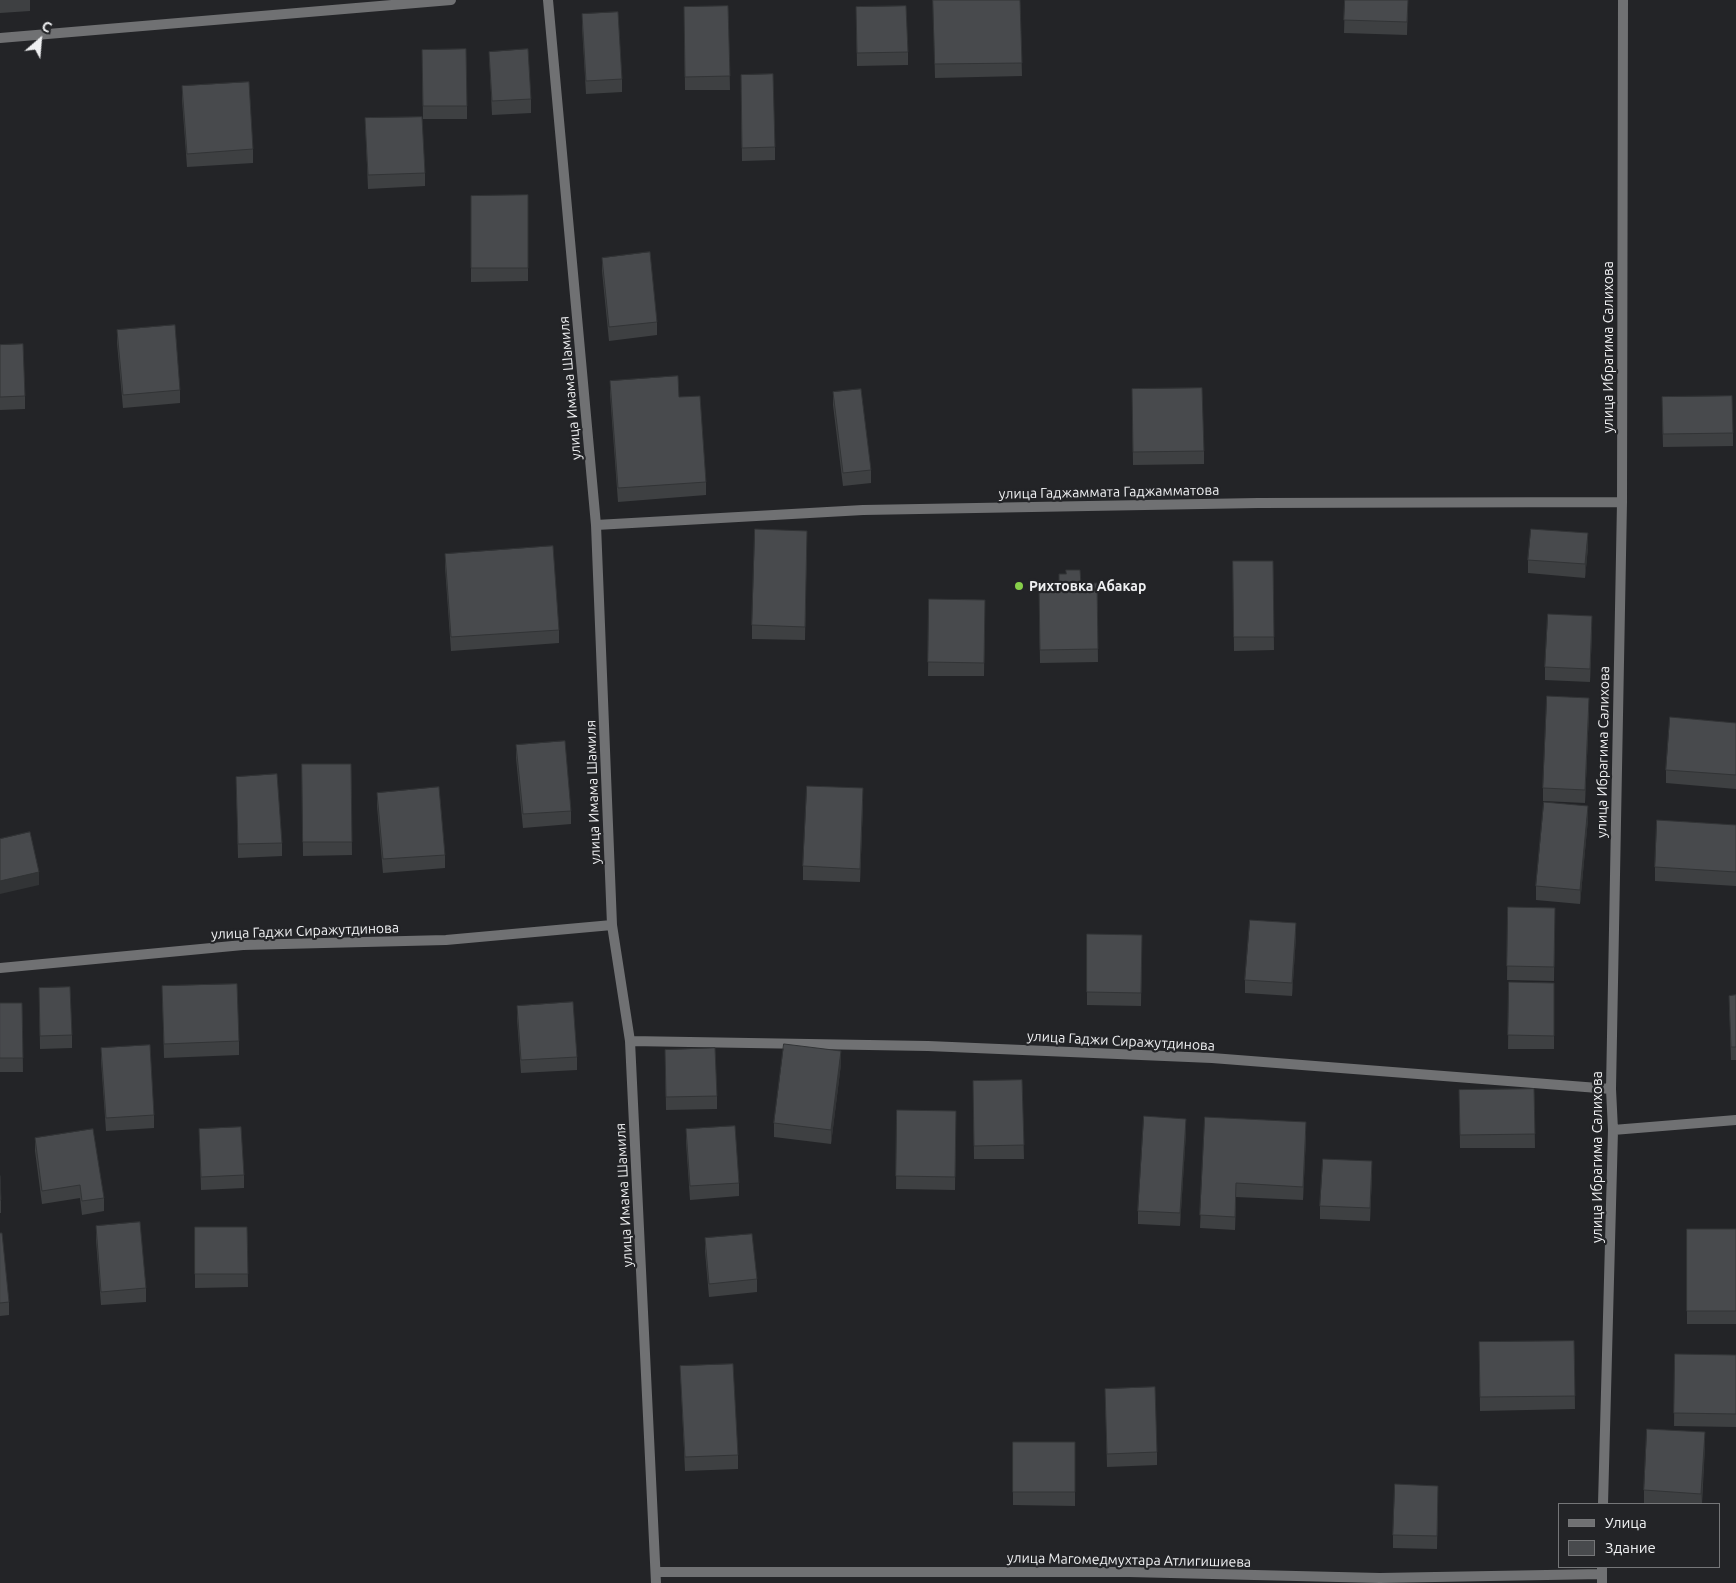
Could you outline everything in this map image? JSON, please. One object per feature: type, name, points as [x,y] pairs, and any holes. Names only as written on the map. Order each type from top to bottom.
[{"type":"street","points":[[0,38],[451,0]]},
{"type":"street","name":"улица Имама Шамиля","points":[[548,0],[596,525],[612,925],[630,1041],[656,1578]]},
{"type":"street","name":"улица Ибрагима Салихова","points":[[1603,1503],[1613,1130],[1611,1089],[1622,502],[1623,0]]},
{"type":"street","name":"улица Гаджаммата Гаджамматова","points":[[596,525],[863,510],[1258,503],[1622,502]]},
{"type":"street","name":"улица Гаджи Сиражутдинова","points":[[0,968],[243,945],[446,940],[612,925]]},
{"type":"street","name":"улица Гаджи Сиражутдинова","points":[[630,1041],[928,1046],[1202,1058],[1611,1089]]},
{"type":"street","points":[[1613,1130],[1736,1120]]},
{"type":"street","name":"улица Магомедмухтара Атлигишиева","points":[[656,1578],[1128,1572],[1380,1578],[1602,1575]]},
{"type":"building","points":[[933,0],[1020,0],[1022,63],[935,64]]},
{"type":"building","points":[[1345,0],[1408,0],[1407,22],[1344,20]]},
{"type":"building","points":[[728,6],[730,76],[685,77],[684,7]]},
{"type":"building","points":[[906,6],[908,52],[857,53],[856,7]]},
{"type":"building","points":[[618,12],[622,79],[586,81],[582,14]]},
{"type":"building","points":[[466,49],[467,106],[423,106],[422,50]]},
{"type":"building","points":[[528,49],[531,99],[492,101],[489,52]]},
{"type":"building","points":[[773,74],[775,147],[742,148],[741,75]]},
{"type":"building","points":[[249,82],[253,149],[187,154],[182,86]]},
{"type":"building","points":[[422,117],[425,173],[368,175],[365,118]]},
{"type":"building","points":[[528,195],[528,268],[471,268],[471,196]]},
{"type":"building","points":[[650,252],[657,322],[609,327],[602,258]]},
{"type":"building","points":[[175,325],[180,390],[123,395],[117,330]]},
{"type":"building","points":[[23,344],[25,396],[0,397],[0,345]]},
{"type":"building","points":[[678,376],[679,397],[700,396],[706,482],[618,488],[610,381]]},
{"type":"building","points":[[1202,388],[1204,451],[1133,452],[1132,389]]},
{"type":"building","points":[[861,389],[871,470],[843,473],[833,392]]},
{"type":"building","points":[[1732,396],[1733,433],[1663,434],[1662,397]]},
{"type":"building","points":[[755,529],[807,531],[805,627],[752,625]]},
{"type":"building","points":[[1531,529],[1588,533],[1585,564],[1528,560]]},
{"type":"building","points":[[553,546],[559,630],[451,637],[445,554]]},
{"type":"building","points":[[1233,561],[1273,561],[1274,637],[1234,637]]},
{"type":"building","points":[[1066,570],[1080,570],[1081,584],[1097,583],[1098,649],[1040,650],[1039,589],[1047,589],[1047,585],[1059,584],[1059,574],[1066,574]]},
{"type":"building","points":[[929,599],[985,600],[984,663],[928,662]]},
{"type":"building","points":[[1548,614],[1592,616],[1590,669],[1545,667]]},
{"type":"building","points":[[1547,696],[1589,698],[1585,790],[1543,788]]},
{"type":"building","points":[[1670,717],[1736,723],[1736,775],[1666,770]]},
{"type":"building","points":[[565,741],[571,811],[523,814],[516,745]]},
{"type":"building","points":[[302,764],[351,764],[352,842],[303,842]]},
{"type":"building","points":[[277,774],[282,843],[238,844],[236,777]]},
{"type":"building","points":[[807,786],[863,788],[860,869],[803,866]]},
{"type":"building","points":[[439,787],[445,855],[383,859],[377,793]]},
{"type":"building","points":[[1544,802],[1588,806],[1580,890],[1536,886]]},
{"type":"building","points":[[1657,820],[1736,825],[1736,872],[1655,867]]},
{"type":"building","points":[[30,832],[39,872],[0,881],[0,839]]},
{"type":"building","points":[[1508,907],[1555,908],[1554,967],[1507,966]]},
{"type":"building","points":[[1250,920],[1296,923],[1292,983],[1245,980]]},
{"type":"building","points":[[1087,934],[1142,935],[1141,993],[1087,992]]},
{"type":"building","points":[[1509,982],[1554,983],[1554,1036],[1508,1035]]},
{"type":"building","points":[[237,984],[239,1041],[164,1044],[162,986]]},
{"type":"building","points":[[70,987],[72,1035],[40,1036],[39,988]]},
{"type":"building","points":[[1736,995],[1736,1047],[1731,1047],[1729,996]]},
{"type":"building","points":[[573,1002],[577,1057],[521,1060],[517,1006]]},
{"type":"building","points":[[0,1003],[22,1003],[23,1058],[0,1058]]},
{"type":"building","points":[[784,1044],[841,1051],[831,1130],[774,1123]]},
{"type":"building","points":[[150,1045],[154,1115],[106,1118],[101,1048]]},
{"type":"building","points":[[715,1048],[717,1096],[666,1097],[665,1050]]},
{"type":"building","points":[[1022,1080],[1024,1145],[974,1146],[973,1081]]},
{"type":"building","points":[[1534,1089],[1535,1134],[1460,1135],[1459,1090]]},
{"type":"building","points":[[897,1110],[956,1111],[955,1177],[896,1176]]},
{"type":"building","points":[[1144,1116],[1186,1119],[1180,1213],[1138,1211]]},
{"type":"building","points":[[1205,1117],[1306,1122],[1303,1187],[1236,1183],[1235,1217],[1200,1215]]},
{"type":"building","points":[[735,1126],[739,1183],[690,1186],[686,1129]]},
{"type":"building","points":[[241,1127],[244,1175],[201,1177],[199,1129]]},
{"type":"building","points":[[93,1129],[104,1198],[82,1201],[80,1185],[42,1191],[35,1138]]},
{"type":"building","points":[[1323,1159],[1372,1161],[1370,1208],[1320,1206]]},
{"type":"building","points":[[140,1222],[146,1288],[101,1292],[96,1226]]},
{"type":"building","points":[[195,1227],[247,1227],[248,1274],[195,1274]]},
{"type":"building","points":[[1687,1229],[1736,1229],[1736,1311],[1687,1311]]},
{"type":"building","points":[[0,1233],[2,1233],[9,1302],[0,1303]]},
{"type":"building","points":[[752,1234],[757,1279],[709,1284],[705,1238]]},
{"type":"building","points":[[1574,1341],[1575,1396],[1480,1397],[1479,1342]]},
{"type":"building","points":[[1675,1354],[1736,1355],[1736,1414],[1674,1413]]},
{"type":"building","points":[[733,1364],[738,1455],[685,1457],[680,1366]]},
{"type":"building","points":[[1155,1387],[1157,1452],[1107,1454],[1105,1389]]},
{"type":"building","points":[[1647,1429],[1705,1432],[1701,1494],[1644,1490]]},
{"type":"building","points":[[1013,1442],[1075,1442],[1075,1492],[1013,1492]]},
{"type":"building","points":[[1395,1484],[1438,1486],[1437,1536],[1393,1535]]},
{"type":"place","name":"Рихтовка Абакар","points":[[1019,586]]}]
